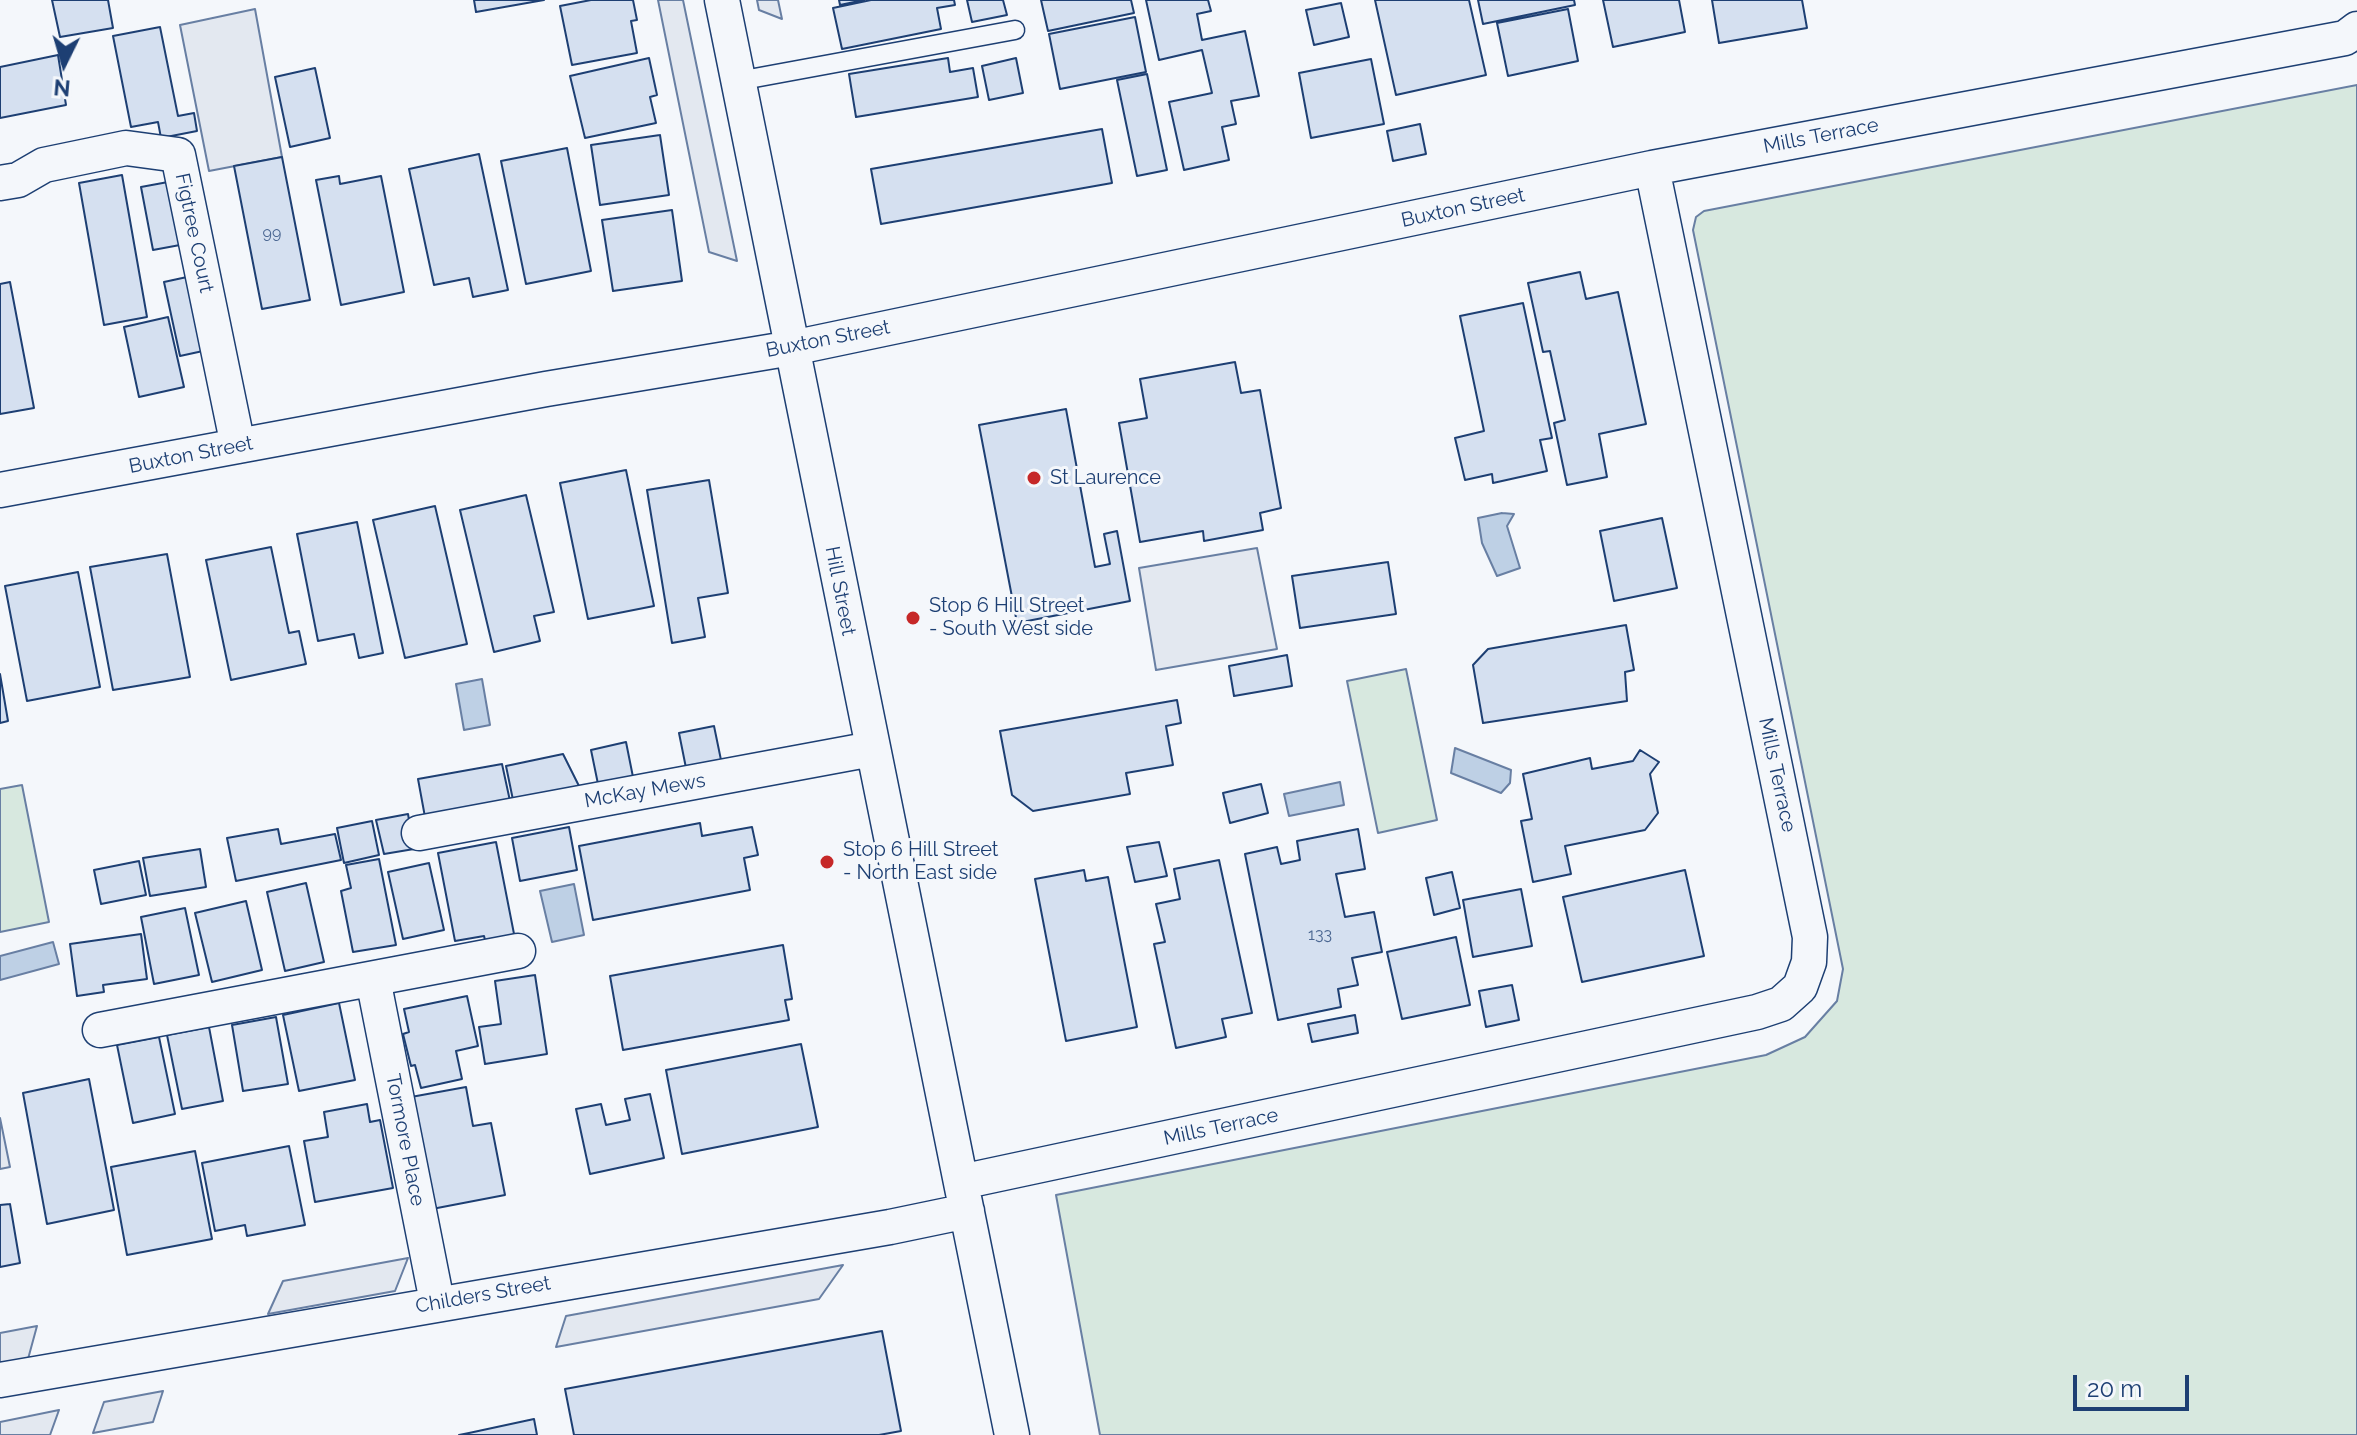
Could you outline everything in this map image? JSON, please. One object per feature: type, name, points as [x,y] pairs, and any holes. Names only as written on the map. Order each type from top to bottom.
[{"type":"street","name":"Hill Street","points":[[722,0],[964,1196]]},
{"type":"street","name":"Mills Terrace","points":[[964,1196],[1781,1004],[1800,987],[1809,962],[1810,937],[1652,168],[2345,38],[2357,29]]},
{"type":"street","name":"Figtree Court","points":[[0,183],[18,180],[44,165],[126,148],[178,155],[238,446]]},
{"type":"street","name":"Buxton Street","points":[[0,490],[792,348],[1652,168]]},
{"type":"street","name":"McKay Mews","points":[[419,833],[872,749]]},
{"type":"street","points":[[100,1030],[518,951]]},
{"type":"street","name":"Tormore Place","points":[[373,979],[437,1302]]},
{"type":"street","name":"Childers Street","points":[[0,1380],[437,1302],[890,1227],[964,1196]]},
{"type":"street","points":[[964,1196],[1012,1435]]},
{"type":"lane","points":[[738,81],[1015,30]]},
{"type":"shaded area","points":[[658,0],[683,0],[737,261],[709,252]]},
{"type":"shaded area","points":[[757,0],[778,0],[782,19],[759,10]]},
{"type":"shaded area","points":[[255,9],[282,157],[209,171],[180,25]]},
{"type":"shaded area","points":[[2357,85],[2357,1435],[1100,1435],[1056,1195],[1766,1055],[1805,1037],[1837,1001],[1843,969],[1693,230],[1696,217],[1704,211]]},
{"type":"shaded area","points":[[1257,548],[1277,649],[1156,670],[1139,568]]},
{"type":"shaded area","points":[[1406,669],[1437,820],[1378,833],[1347,681]]},
{"type":"shaded area","points":[[22,785],[49,922],[0,932],[0,789]]},
{"type":"shaded area","points":[[0,1118],[10,1167],[0,1169]]},
{"type":"shaded area","points":[[408,1258],[395,1291],[268,1314],[283,1281]]},
{"type":"shaded area","points":[[843,1265],[819,1299],[556,1347],[566,1316]]},
{"type":"shaded area","points":[[37,1326],[28,1359],[0,1364],[0,1333]]},
{"type":"shaded area","points":[[163,1391],[153,1422],[93,1433],[104,1402]]},
{"type":"shaded area","points":[[59,1410],[50,1435],[0,1435],[0,1422]]},
{"type":"water","points":[[1514,514],[1507,526],[1520,568],[1497,576],[1482,543],[1478,518]]},
{"type":"water","points":[[482,679],[490,725],[464,730],[456,684]]},
{"type":"water","points":[[1455,748],[1511,770],[1510,783],[1501,793],[1451,773]]},
{"type":"water","points":[[1340,782],[1344,805],[1289,816],[1284,794]]},
{"type":"water","points":[[574,884],[584,935],[552,942],[540,891]]},
{"type":"water","points":[[53,942],[59,964],[0,980],[0,956]]},
{"type":"building","points":[[52,0],[108,0],[113,28],[60,37]]},
{"type":"building","points":[[474,0],[544,0],[476,12]]},
{"type":"building","points":[[591,0],[633,0],[637,20],[631,21],[637,53],[572,65],[560,6]]},
{"type":"building","points":[[839,0],[864,0],[840,5]]},
{"type":"building","points":[[871,0],[954,0],[955,5],[937,8],[941,29],[842,49],[833,8]]},
{"type":"building","points":[[967,0],[1003,0],[1007,15],[972,22]]},
{"type":"building","points":[[1041,0],[1131,0],[1134,13],[1048,31]]},
{"type":"building","points":[[1146,0],[1208,0],[1211,11],[1197,14],[1202,40],[1245,31],[1259,96],[1231,101],[1236,124],[1222,127],[1229,160],[1184,170],[1169,102],[1212,93],[1202,50],[1159,60]]},
{"type":"building","points":[[1375,0],[1469,0],[1486,75],[1396,95]]},
{"type":"building","points":[[1478,0],[1574,0],[1575,5],[1483,24]]},
{"type":"building","points":[[1603,0],[1679,0],[1685,32],[1613,47]]},
{"type":"building","points":[[1712,0],[1802,0],[1807,28],[1719,43]]},
{"type":"building","points":[[1341,3],[1349,37],[1314,45],[1306,10]]},
{"type":"building","points":[[1568,9],[1578,61],[1508,76],[1497,23]]},
{"type":"building","points":[[1135,17],[1146,72],[1060,89],[1049,34]]},
{"type":"building","points":[[160,27],[178,116],[194,113],[197,131],[161,138],[158,122],[131,127],[113,36]]},
{"type":"building","points":[[58,55],[66,105],[0,118],[0,67]]},
{"type":"building","points":[[649,58],[657,95],[650,97],[656,123],[585,138],[570,76]]},
{"type":"building","points":[[948,58],[950,72],[973,68],[978,97],[856,117],[849,74]]},
{"type":"building","points":[[1016,58],[1023,93],[989,100],[982,66]]},
{"type":"building","points":[[1371,59],[1384,124],[1311,138],[1299,73]]},
{"type":"building","points":[[315,68],[330,138],[290,147],[275,77]]},
{"type":"building","points":[[1147,74],[1167,170],[1137,176],[1117,80]]},
{"type":"building","points":[[1420,124],[1426,154],[1393,161],[1387,131]]},
{"type":"building","points":[[1102,129],[1112,183],[881,224],[871,169]]},
{"type":"building","points":[[660,135],[669,195],[600,205],[591,145]]},
{"type":"building","points":[[567,148],[591,271],[526,284],[501,161]]},
{"type":"building","points":[[479,154],[508,290],[473,297],[469,278],[434,285],[409,169]]},
{"type":"building","points":[[282,157],[310,300],[262,309],[234,166]]},
{"type":"building","points":[[122,175],[147,317],[104,325],[79,183]]},
{"type":"building","points":[[339,176],[340,184],[381,176],[404,292],[341,305],[316,180]]},
{"type":"building","points":[[168,182],[180,245],[153,250],[141,187]]},
{"type":"building","points":[[672,210],[682,281],[613,291],[602,220]]},
{"type":"building","points":[[1580,272],[1586,299],[1618,292],[1646,424],[1599,434],[1607,477],[1567,485],[1554,423],[1565,420],[1550,351],[1543,352],[1528,283]]},
{"type":"building","points":[[187,277],[203,351],[180,356],[164,282]]},
{"type":"building","points":[[10,282],[34,408],[0,414],[0,284]]},
{"type":"building","points":[[1523,303],[1552,438],[1540,440],[1547,471],[1493,483],[1492,474],[1465,480],[1455,438],[1484,431],[1460,316]]},
{"type":"building","points":[[168,317],[184,387],[139,397],[124,327]]},
{"type":"building","points":[[1235,362],[1241,393],[1260,390],[1281,508],[1260,513],[1263,530],[1204,541],[1203,531],[1140,542],[1119,423],[1147,418],[1140,379]]},
{"type":"building","name":"St Laurence","points":[[1066,409],[1095,567],[1110,564],[1104,534],[1117,531],[1130,601],[1017,623],[979,425]]},
{"type":"building","points":[[626,470],[654,606],[588,619],[560,483]]},
{"type":"building","points":[[709,480],[728,593],[698,598],[705,637],[672,643],[647,490]]},
{"type":"building","points":[[526,495],[554,612],[534,616],[540,641],[494,652],[460,510]]},
{"type":"building","points":[[435,506],[467,644],[405,658],[373,520]]},
{"type":"building","points":[[1662,518],[1677,588],[1614,601],[1600,531]]},
{"type":"building","points":[[357,522],[383,653],[359,658],[354,634],[318,641],[297,534]]},
{"type":"building","points":[[271,547],[289,633],[299,631],[306,664],[231,680],[206,560]]},
{"type":"building","points":[[167,554],[190,677],[113,690],[90,567]]},
{"type":"building","points":[[1388,562],[1396,614],[1300,628],[1292,576]]},
{"type":"building","points":[[78,572],[100,687],[27,701],[5,586]]},
{"type":"building","points":[[1626,625],[1634,670],[1625,672],[1627,701],[1483,723],[1473,665],[1488,649]]},
{"type":"building","points":[[1287,655],[1292,686],[1234,696],[1229,666]]},
{"type":"building","points":[[0,674],[8,721],[0,723]]},
{"type":"building","points":[[1177,700],[1181,723],[1166,726],[1173,765],[1126,773],[1130,794],[1033,811],[1012,795],[1000,731]]},
{"type":"building","points":[[714,726],[721,760],[686,768],[679,733]]},
{"type":"building","points":[[626,742],[633,777],[598,784],[591,750]]},
{"type":"building","points":[[1640,750],[1659,762],[1650,774],[1658,813],[1645,830],[1565,846],[1571,874],[1533,882],[1521,821],[1532,819],[1523,774],[1590,758],[1592,769],[1633,761]]},
{"type":"building","points":[[563,754],[580,788],[513,800],[506,766]]},
{"type":"building","points":[[502,764],[510,801],[425,817],[418,779]]},
{"type":"building","points":[[1261,784],[1268,813],[1230,823],[1223,793]]},
{"type":"building","points":[[408,814],[414,849],[384,854],[376,820]]},
{"type":"building","points":[[372,821],[379,855],[344,863],[337,828]]},
{"type":"building","points":[[700,823],[702,836],[752,827],[758,855],[744,858],[750,890],[593,920],[579,846]]},
{"type":"building","points":[[569,827],[577,870],[520,881],[512,838]]},
{"type":"building","points":[[278,829],[281,844],[335,834],[341,860],[236,881],[227,838]]},
{"type":"building","points":[[1358,829],[1365,869],[1336,874],[1345,917],[1374,912],[1382,952],[1352,958],[1358,985],[1338,989],[1341,1007],[1278,1020],[1245,854],[1277,847],[1281,864],[1300,860],[1297,841]]},
{"type":"building","points":[[496,842],[515,939],[486,944],[484,936],[455,941],[438,853]]},
{"type":"building","points":[[1159,842],[1167,876],[1135,882],[1127,847]]},
{"type":"building","points":[[200,849],[206,887],[150,896],[143,858]]},
{"type":"building","points":[[379,859],[396,945],[353,952],[341,891],[351,888],[346,865]]},
{"type":"building","points":[[1219,860],[1252,1013],[1222,1019],[1226,1037],[1176,1048],[1154,944],[1165,942],[1156,904],[1180,899],[1174,869]]},
{"type":"building","points":[[139,861],[146,895],[101,904],[94,870]]},
{"type":"building","points":[[429,863],[444,930],[403,939],[388,872]]},
{"type":"building","points":[[1084,870],[1086,881],[1108,877],[1137,1027],[1066,1041],[1035,879]]},
{"type":"building","points":[[1685,870],[1704,956],[1582,982],[1563,897]]},
{"type":"building","points":[[1452,872],[1460,908],[1434,915],[1426,878]]},
{"type":"building","points":[[306,883],[324,962],[285,971],[267,892]]},
{"type":"building","points":[[1521,889],[1532,946],[1473,957],[1463,900]]},
{"type":"building","points":[[246,901],[262,970],[212,982],[195,913]]},
{"type":"building","points":[[185,908],[199,975],[154,984],[141,917]]},
{"type":"building","points":[[141,934],[147,979],[103,985],[104,992],[77,996],[70,944]]},
{"type":"building","points":[[1456,937],[1470,1005],[1402,1019],[1387,952]]},
{"type":"building","points":[[783,945],[792,999],[785,1000],[789,1020],[623,1050],[610,976]]},
{"type":"building","points":[[535,975],[547,1054],[485,1064],[479,1027],[501,1024],[495,981]]},
{"type":"building","points":[[1512,985],[1519,1020],[1486,1027],[1479,991]]},
{"type":"building","points":[[467,996],[478,1046],[456,1051],[462,1079],[421,1088],[415,1065],[411,1066],[403,1034],[409,1032],[404,1009]]},
{"type":"building","points":[[339,1003],[355,1080],[299,1091],[283,1015]]},
{"type":"building","points":[[1355,1015],[1358,1033],[1312,1042],[1308,1024]]},
{"type":"building","points":[[276,1017],[288,1084],[243,1091],[232,1025]]},
{"type":"building","points":[[209,1027],[223,1101],[182,1109],[167,1035]]},
{"type":"building","points":[[159,1037],[175,1114],[133,1123],[117,1045]]},
{"type":"building","points":[[801,1044],[818,1127],[682,1154],[666,1070]]},
{"type":"building","points":[[89,1079],[114,1210],[47,1224],[23,1093]]},
{"type":"building","points":[[466,1087],[473,1126],[491,1123],[505,1195],[432,1209],[411,1097]]},
{"type":"building","points":[[650,1094],[664,1158],[590,1174],[576,1109],[601,1104],[606,1125],[630,1120],[625,1099]]},
{"type":"building","points":[[367,1104],[370,1122],[380,1120],[393,1188],[315,1202],[304,1141],[328,1137],[324,1112]]},
{"type":"building","points":[[289,1146],[305,1225],[247,1236],[245,1225],[215,1231],[202,1163]]},
{"type":"building","points":[[195,1151],[212,1239],[127,1255],[111,1167]]},
{"type":"building","points":[[10,1204],[20,1263],[0,1267],[0,1205]]},
{"type":"building","points":[[882,1331],[901,1431],[879,1435],[574,1435],[565,1389]]},
{"type":"building","points":[[534,1419],[537,1435],[459,1435],[469,1433]]},
{"type":"place","name":"St Laurence","points":[[1034,478]]},
{"type":"place","name":"Stop 6 Hill Street - South West side","points":[[913,618]]},
{"type":"place","name":"Stop 6 Hill Street - North East side","points":[[827,862]]}]
